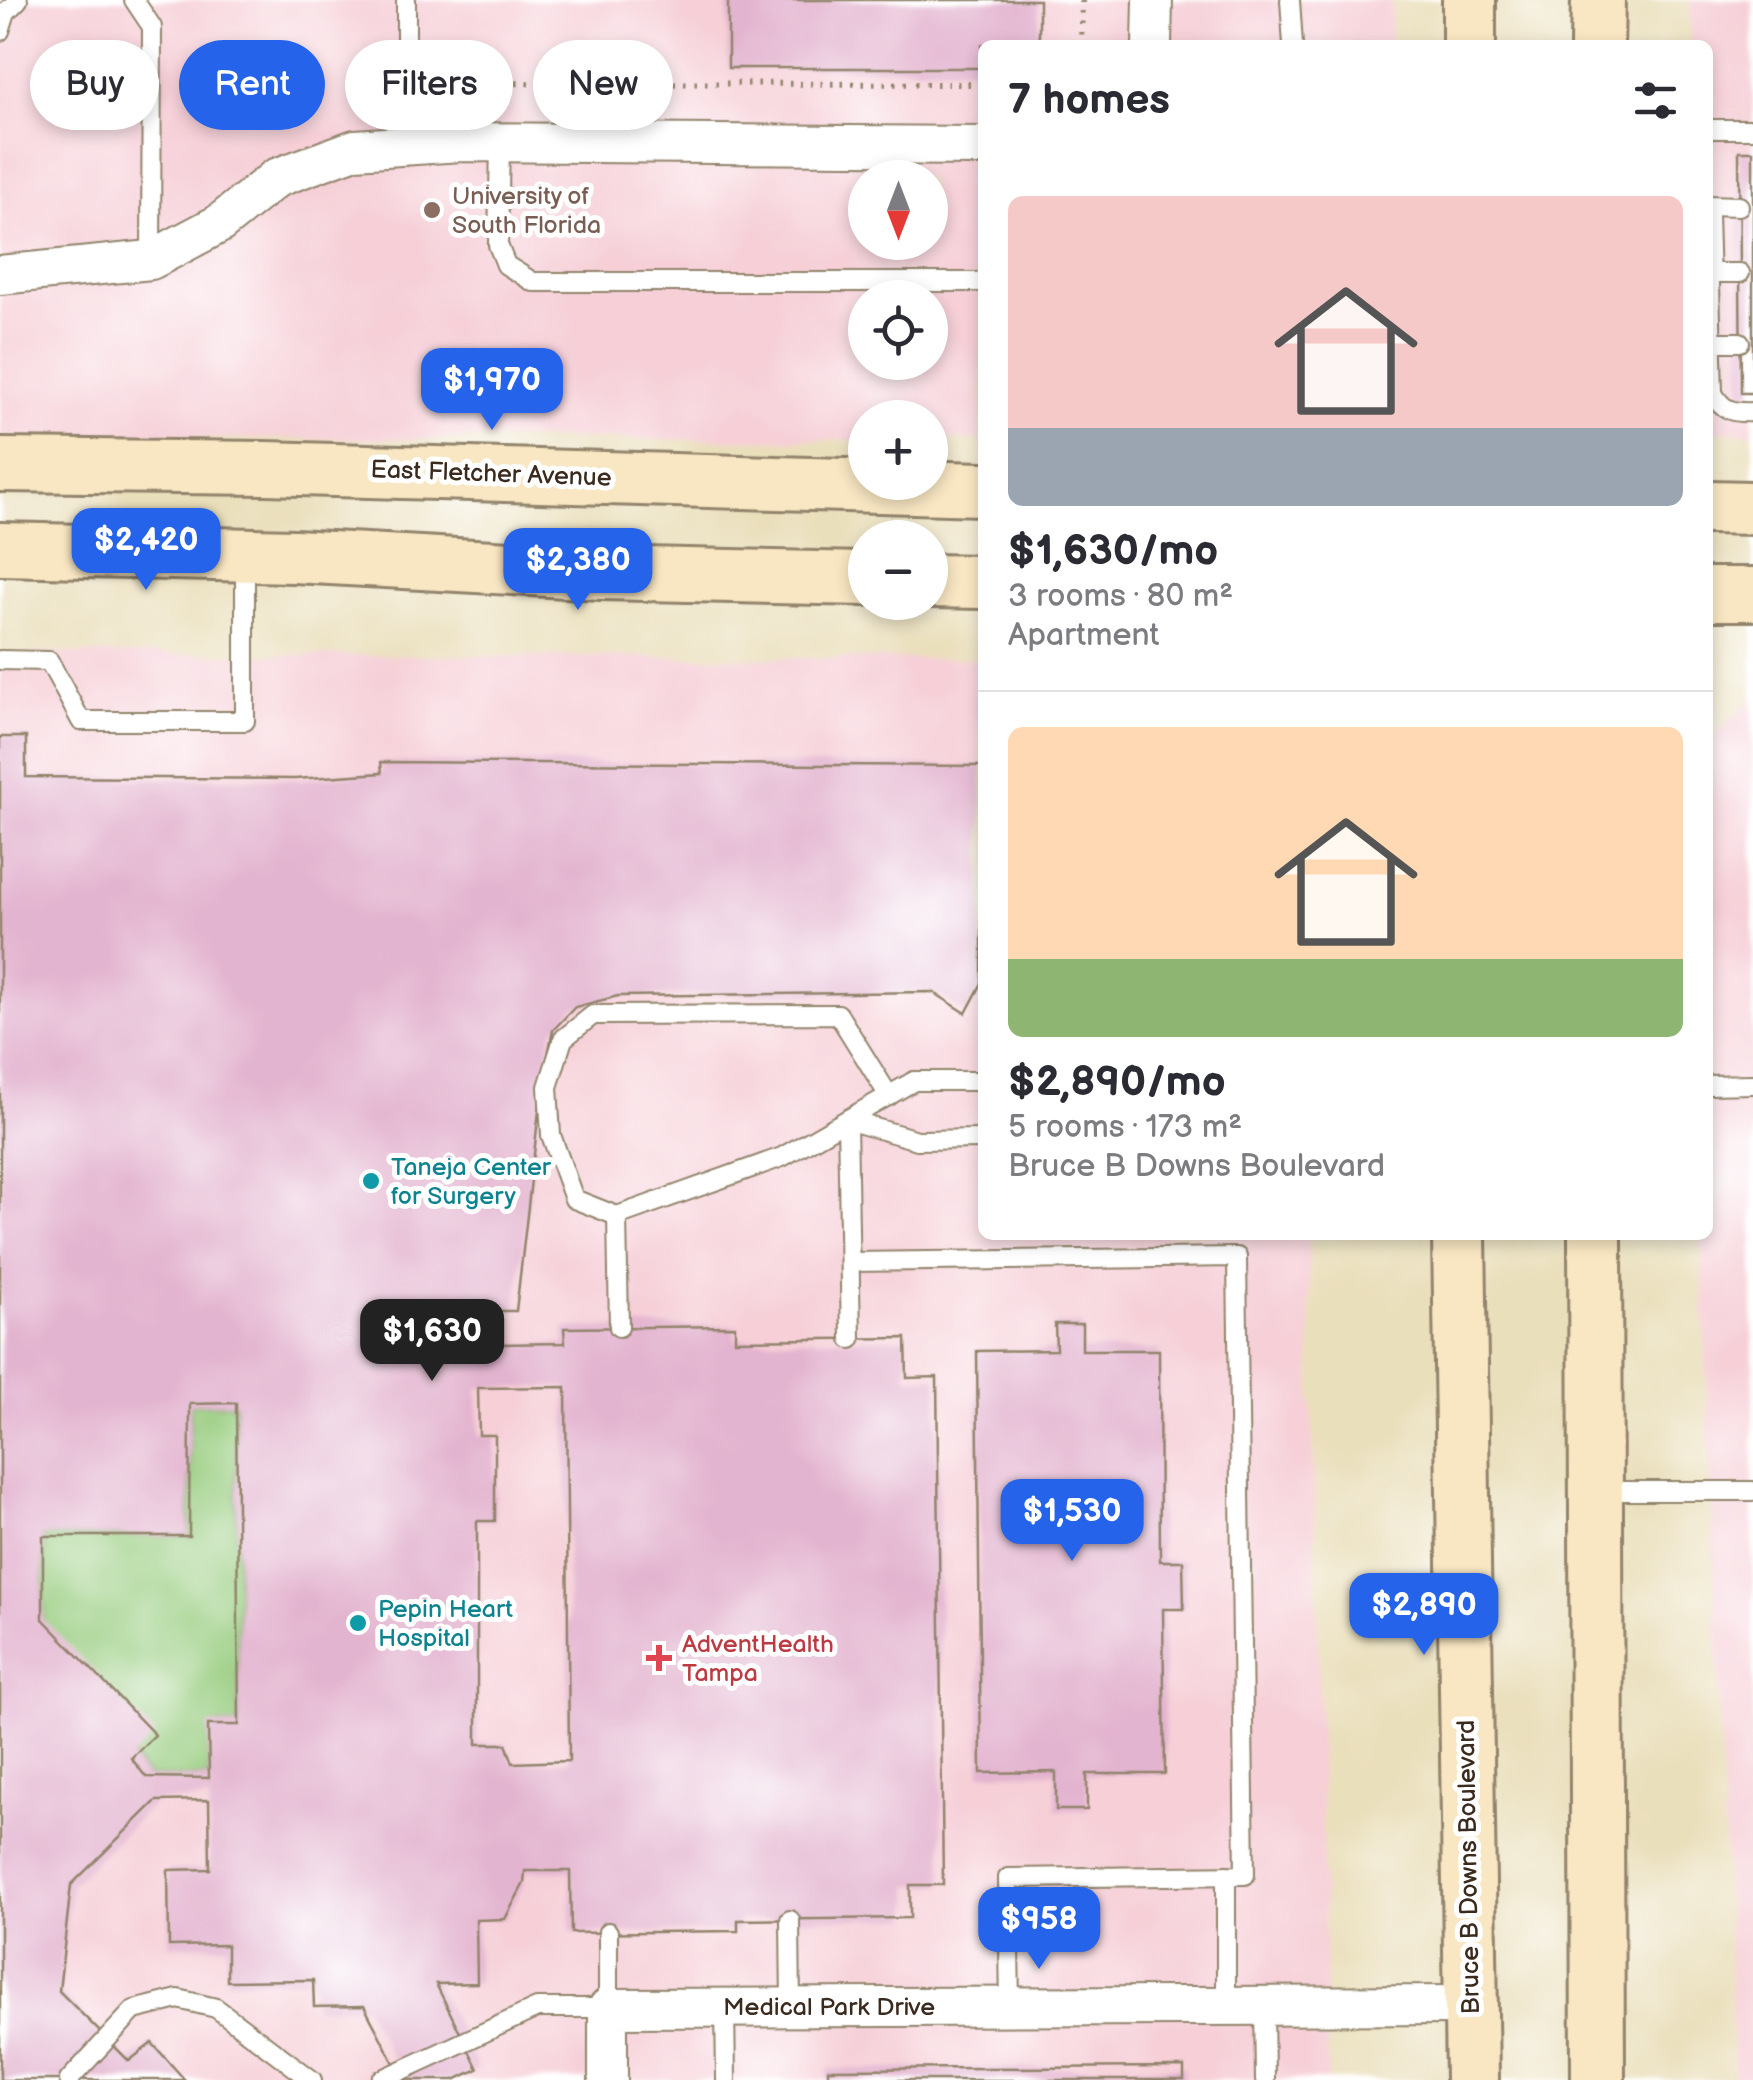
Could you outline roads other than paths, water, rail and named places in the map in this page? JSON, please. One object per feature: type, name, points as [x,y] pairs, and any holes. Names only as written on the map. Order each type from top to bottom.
[{"type":"main road","points":[[1469,0],[1469,40]]},
{"type":"main road","points":[[1597,40],[1598,0]]},
{"type":"main road","name":"East Fletcher Avenue","points":[[0,465],[266,468],[978,490]]},
{"type":"main road","points":[[1713,508],[1753,508]]},
{"type":"main road","points":[[0,549],[245,555],[602,574],[848,580]]},
{"type":"main road","points":[[948,581],[978,582]]},
{"type":"main road","points":[[1713,594],[1753,594]]},
{"type":"main road","name":"Bruce B Downs Boulevard","points":[[1460,1240],[1472,2080]]},
{"type":"main road","points":[[1595,1240],[1598,2080]]},
{"type":"street","points":[[1152,40],[1153,0]]},
{"type":"street","points":[[0,275],[151,260],[219,224],[276,178],[356,149],[500,142],[978,146]]},
{"type":"street","name":"Medical Park Drive","points":[[608,2008],[1471,2005]]},
{"type":"street","points":[[608,2008],[608,2080]]},
{"type":"lane","points":[[0,31],[6,12],[18,0]]},
{"type":"lane","points":[[134,0],[152,27],[151,260]]},
{"type":"lane","points":[[406,0],[406,144]]},
{"type":"lane","points":[[1290,0],[1293,40]]},
{"type":"lane","points":[[1713,129],[1753,129]]},
{"type":"lane","points":[[500,142],[498,246],[506,264],[533,282],[978,282]]},
{"type":"lane","points":[[1713,205],[1739,206]]},
{"type":"lane","points":[[1713,274],[1740,274]]},
{"type":"lane","points":[[1713,342],[1740,342]]},
{"type":"lane","points":[[1713,393],[1720,406],[1736,412],[1753,412]]},
{"type":"lane","points":[[0,660],[49,661],[81,721],[245,722],[245,555]]},
{"type":"lane","points":[[890,1096],[838,1014],[592,1015],[564,1039],[548,1087],[551,1135],[574,1199],[617,1216],[782,1157],[890,1096],[914,1082],[978,1081]]},
{"type":"lane","points":[[1713,1085],[1753,1084]]},
{"type":"lane","points":[[847,1120],[917,1140],[978,1139]]},
{"type":"lane","points":[[847,1120],[851,1338]]},
{"type":"lane","points":[[617,1216],[619,1327]]},
{"type":"lane","points":[[850,1262],[1237,1258],[1245,1875],[1008,1878],[1010,2006]]},
{"type":"lane","points":[[1595,1491],[1753,1491]]},
{"type":"lane","points":[[1226,1875],[1245,2006],[1265,2080]]},
{"type":"lane","points":[[790,1920],[791,2008]]},
{"type":"lane","points":[[381,2080],[537,2008],[608,2008],[608,1932]]},
{"type":"lane","points":[[69,2080],[134,2010],[178,1999],[216,2008],[312,2080]]},
{"type":"lane","points":[[725,2008],[726,2080]]},
{"type":"place","name":"University of South Florida","points":[[432,210]]},
{"type":"place","name":"Taneja Center for Surgery","points":[[371,1181]]},
{"type":"place","name":"Pepin Heart Hospital","points":[[358,1623]]},
{"type":"place","name":"AdventHealth Tampa","points":[[659,1658]]}]
